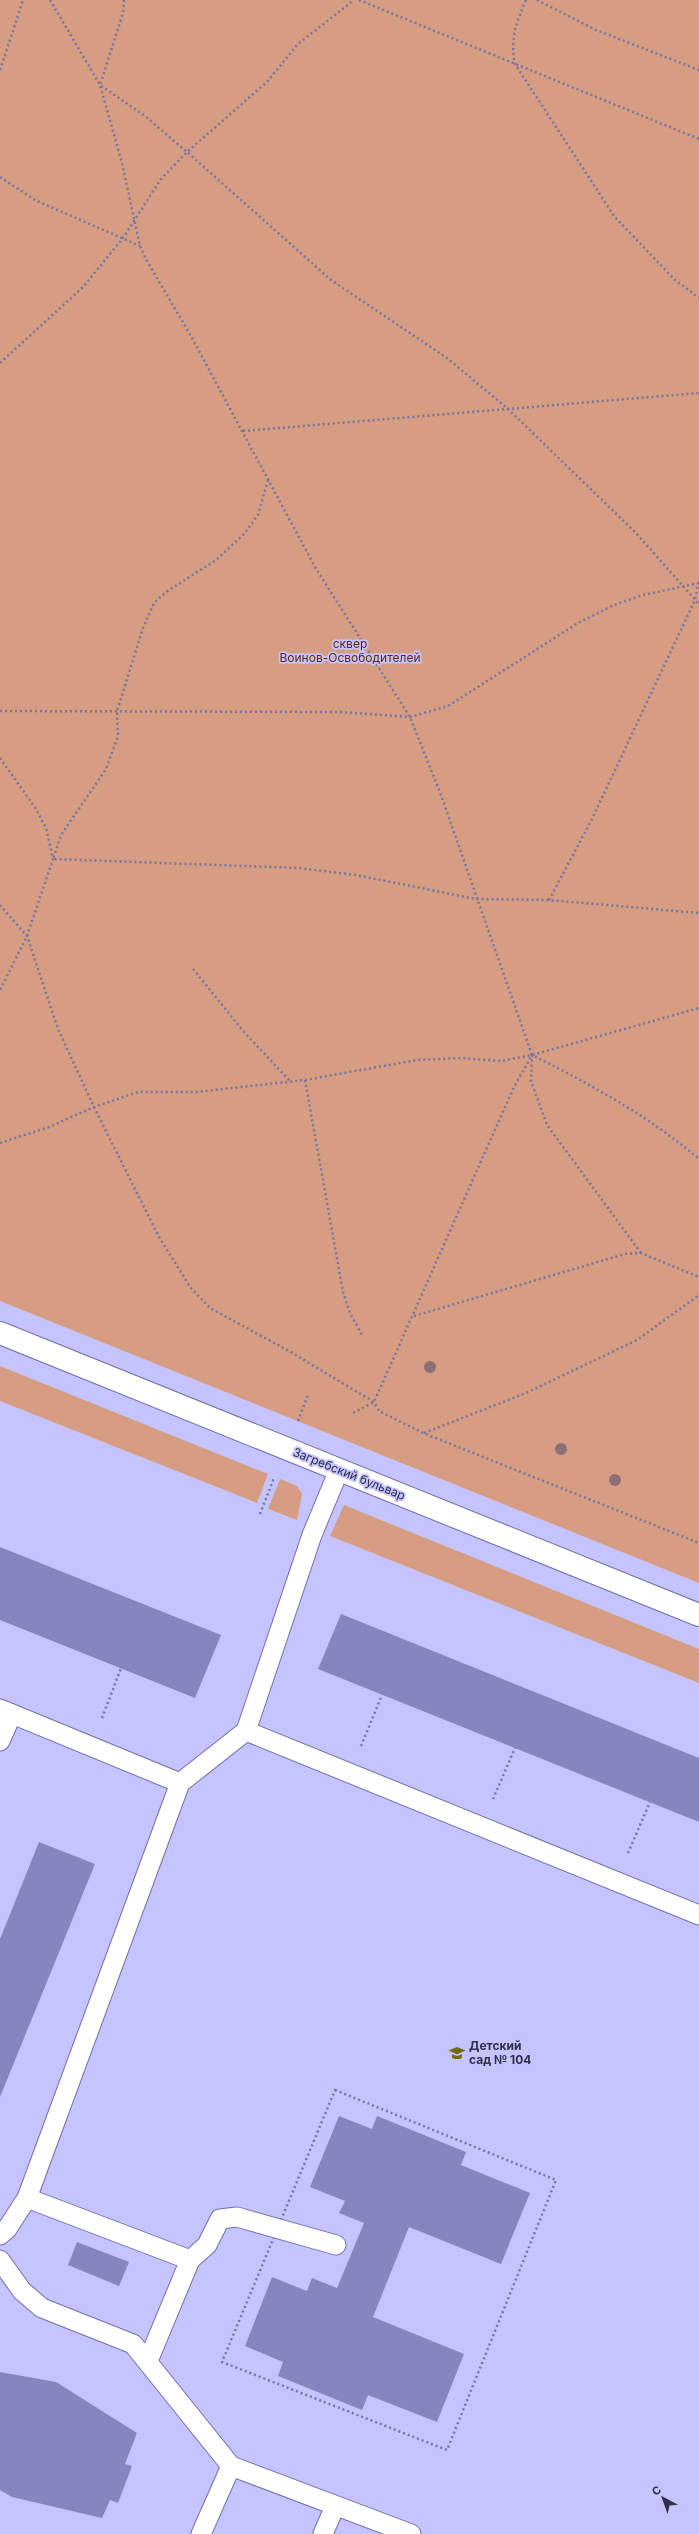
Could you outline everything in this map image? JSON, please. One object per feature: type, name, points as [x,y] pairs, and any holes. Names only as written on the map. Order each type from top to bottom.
[{"type":"street","name":"Загребский бульвар","points":[[0,1333],[699,1615]]},
{"type":"lane","points":[[0,2235],[7,2229],[27,2198],[180,1783],[246,1731],[312,1535],[339,1470]]},
{"type":"lane","points":[[0,1741],[6,1712],[180,1783]]},
{"type":"lane","points":[[246,1731],[699,1915]]},
{"type":"lane","points":[[27,2198],[190,2260]]},
{"type":"lane","points":[[148,2361],[190,2260],[207,2244],[220,2219],[237,2216],[336,2245]]},
{"type":"lane","points":[[0,2260],[22,2291],[42,2308],[133,2344],[232,2466],[411,2534]]},
{"type":"lane","points":[[201,2534],[232,2466]]},
{"type":"lane","points":[[323,2534],[335,2506]]},
{"type":"path","points":[[0,70],[12,27],[24,0]]},
{"type":"path","points":[[50,0],[100,85],[122,163],[140,246],[243,431],[315,567],[410,717],[442,795],[476,899],[532,1055],[531,1080],[547,1125],[641,1253]]},
{"type":"path","points":[[100,85],[123,13],[124,0]]},
{"type":"path","points":[[0,362],[83,287],[123,238],[161,179],[187,152],[267,82],[298,44],[354,0]]},
{"type":"path","points":[[358,0],[699,139]]},
{"type":"path","points":[[526,0],[515,24],[512,48],[516,64],[591,183],[614,216],[674,280],[699,298]]},
{"type":"path","points":[[537,0],[596,30],[699,70]]},
{"type":"path","points":[[100,85],[145,116],[331,280],[447,358],[507,408],[635,532],[699,604]]},
{"type":"path","points":[[0,177],[35,200],[140,246]]},
{"type":"path","points":[[243,431],[699,393]]},
{"type":"path","points":[[0,990],[27,936],[61,835],[106,769],[118,736],[117,711],[143,628],[154,603],[166,592],[216,560],[244,534],[258,515],[268,479]]},
{"type":"path","points":[[0,711],[341,712],[410,717],[448,706],[595,614],[643,596],[699,582],[695,600],[592,819],[549,900]]},
{"type":"path","points":[[0,758],[36,809],[46,828],[53,859]]},
{"type":"path","points":[[53,859],[299,868],[356,875],[476,899],[549,900],[699,913]]},
{"type":"path","points":[[0,905],[27,936],[58,1029],[94,1107],[162,1243],[190,1287],[210,1308],[302,1358],[374,1402],[378,1411],[423,1433],[699,1543]]},
{"type":"path","points":[[193,969],[244,1032],[290,1081]]},
{"type":"path","points":[[0,1143],[49,1127],[94,1107],[138,1092],[196,1092],[305,1080],[417,1060],[461,1058],[501,1061],[532,1055],[699,1008]]},
{"type":"path","points":[[532,1055],[568,1073],[674,1138],[699,1159]]},
{"type":"path","points":[[354,1413],[374,1402],[414,1316],[514,1088],[532,1055]]},
{"type":"path","points":[[305,1080],[343,1292],[350,1313],[362,1335]]},
{"type":"path","points":[[414,1316],[625,1254],[641,1253],[699,1277]]},
{"type":"path","points":[[423,1433],[526,1393],[637,1340],[699,1295]]},
{"type":"path","points":[[298,1421],[308,1395]]},
{"type":"path","points":[[260,1514],[275,1477]]},
{"type":"path","points":[[91,1747],[121,1668]]},
{"type":"path","points":[[349,1772],[382,1695]]},
{"type":"path","points":[[482,1826],[515,1748]]},
{"type":"path","points":[[615,1881],[650,1802]]},
{"type":"path","points":[[335,2090],[556,2180],[447,2450],[222,2362],[278,2228],[335,2090]]},
{"type":"green space","name":"сквер Воинов-Освободителей","points":[[0,0],[699,0],[699,1583],[0,1301]]},
{"type":"green space","points":[[0,1366],[268,1474],[257,1503],[0,1401]]},
{"type":"green space","points":[[280,1479],[297,1486],[302,1494],[297,1520],[268,1509]]},
{"type":"green space","points":[[344,1505],[699,1649],[699,1683],[330,1536]]},
{"type":"building","points":[[0,1547],[221,1635],[195,1698],[0,1620]]},
{"type":"building","points":[[341,1614],[699,1758],[699,1822],[318,1669]]},
{"type":"building","points":[[39,1842],[95,1864],[0,2097],[0,1939]]},
{"type":"building","points":[[339,2116],[372,2129],[377,2116],[466,2152],[461,2165],[530,2193],[501,2264],[409,2227],[373,2317],[464,2354],[437,2422],[368,2395],[362,2410],[278,2376],[283,2362],[245,2346],[272,2277],[307,2291],[312,2278],[337,2288],[364,2223],[339,2213],[345,2201],[310,2187]]},
{"type":"building","points":[[77,2242],[129,2262],[119,2286],[68,2265]]},
{"type":"building","points":[[0,2372],[56,2382],[137,2433],[125,2464],[132,2466],[118,2503],[110,2500],[102,2518],[12,2497],[0,2490]]},
{"type":"place","name":"Детский сад № 104","points":[[457,2053]]}]
